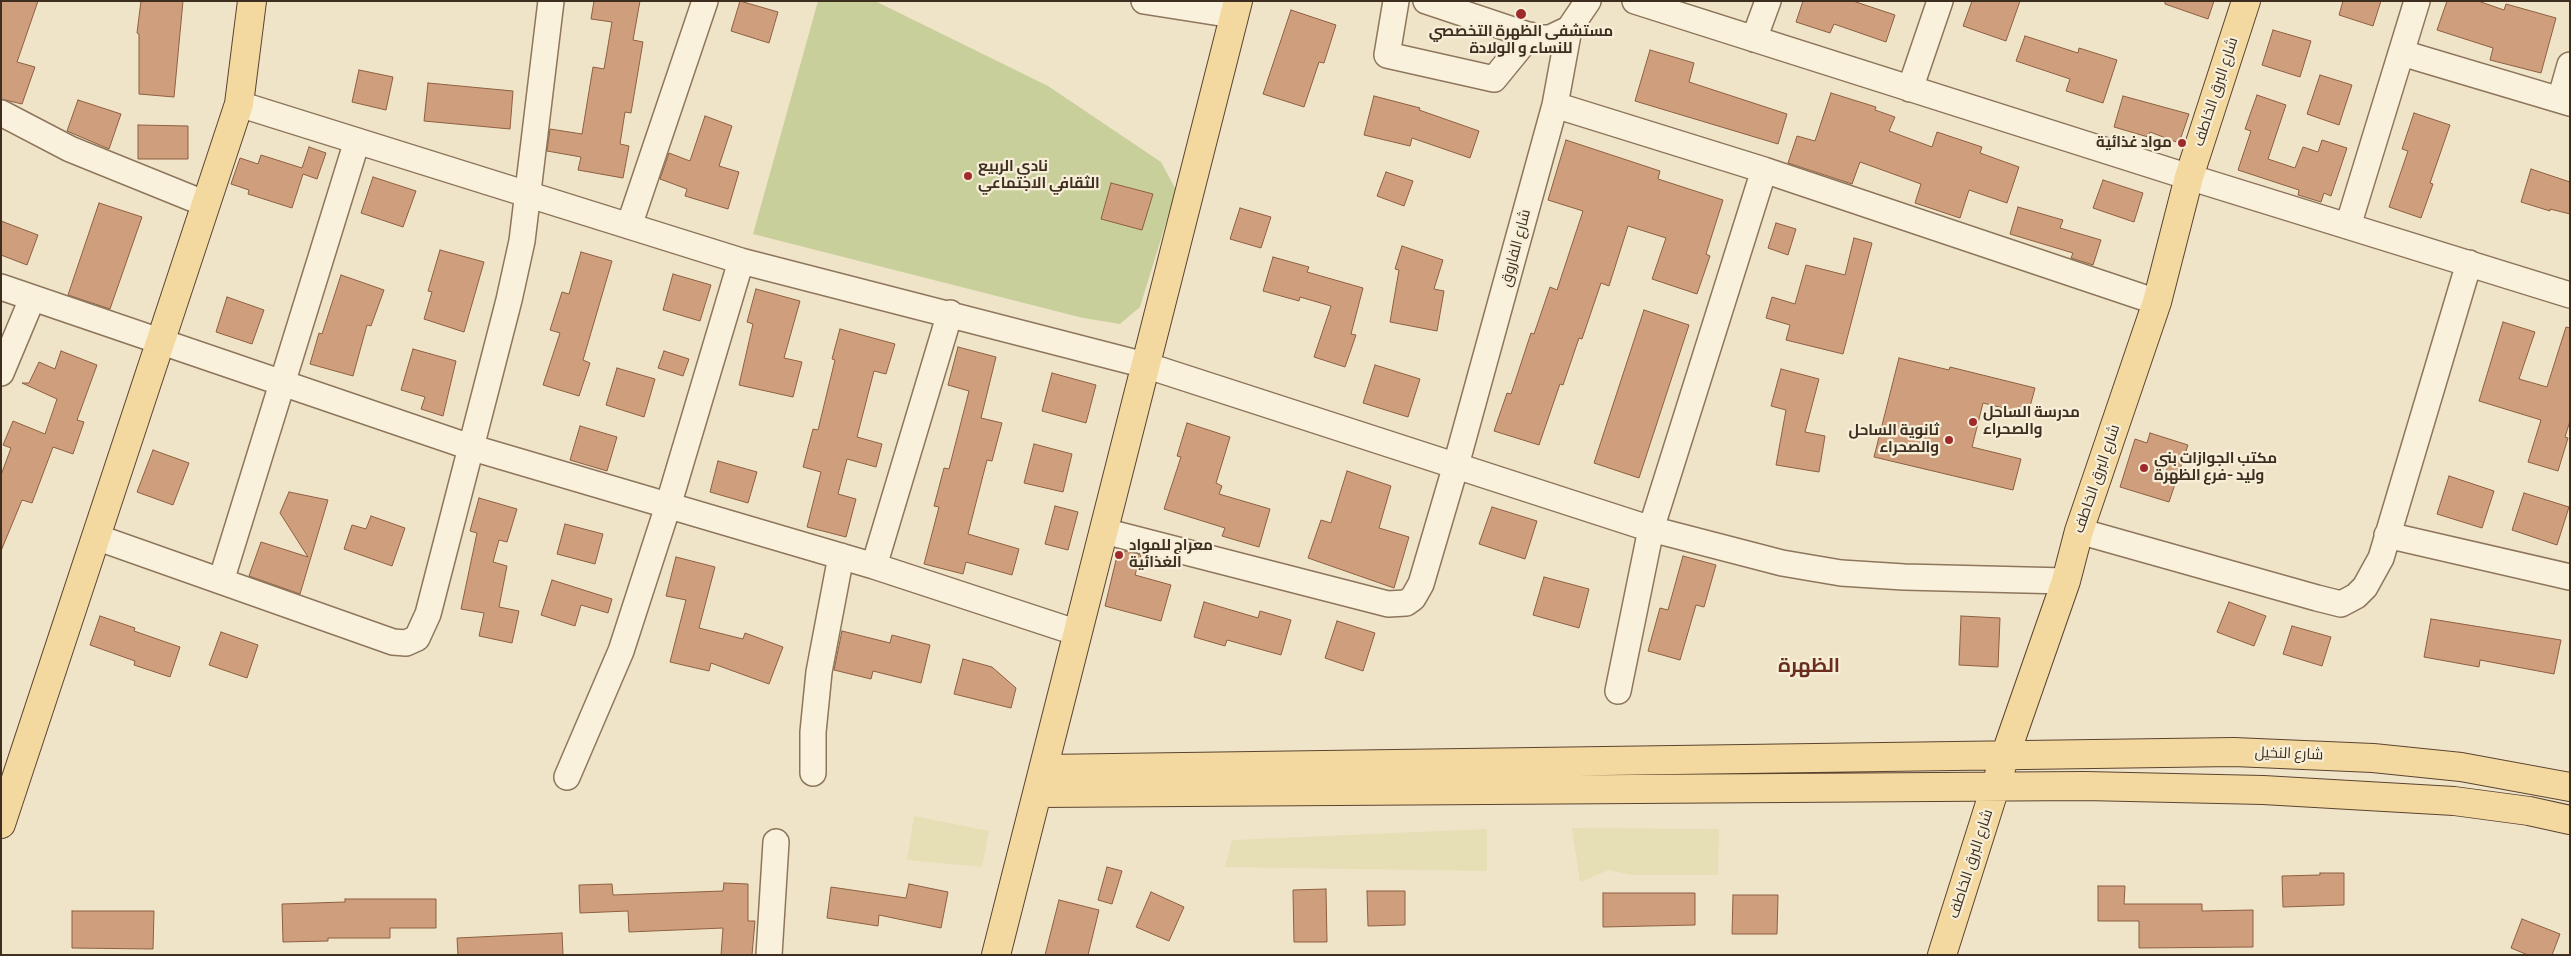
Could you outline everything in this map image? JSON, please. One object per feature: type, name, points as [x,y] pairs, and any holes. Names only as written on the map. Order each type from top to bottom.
[{"type":"main road","points":[[1,824],[239,104],[252,1]]},
{"type":"main road","name":"شارع البرق الخاطف","points":[[1942,955],[2005,756],[2066,581],[2079,531],[2157,302],[2189,177],[2246,1]]},
{"type":"main road","points":[[996,955],[1236,8]]},
{"type":"main road","name":"شارع النخيل","points":[[1041,782],[2177,752],[2306,754],[2461,767],[2570,787]]},
{"type":"main road","points":[[1041,782],[1996,788],[2181,787],[2454,801],[2528,811],[2570,820]]},
{"type":"street","points":[[96,537],[393,642],[406,643],[417,638],[428,614],[510,300],[522,241],[551,1]]},
{"type":"street","points":[[629,226],[705,1]]},
{"type":"street","points":[[1144,1],[1236,8]]},
{"type":"street","points":[[1396,1],[1387,55],[1494,79],[1530,35]]},
{"type":"street","points":[[1635,1],[2189,177],[2570,295]]},
{"type":"street","points":[[1754,39],[1768,1]]},
{"type":"street","points":[[1910,89],[1940,1]]},
{"type":"street","points":[[2348,226],[2418,1]]},
{"type":"street","points":[[1438,3],[1530,35],[1550,38],[1569,29],[1587,2]]},
{"type":"street","name":"شارع الفاروق","points":[[1104,531],[1388,604],[1406,602],[1413,598],[1421,584],[1456,465],[1555,105],[1569,29]]},
{"type":"street","points":[[2402,53],[2565,102],[2570,65]]},
{"type":"street","points":[[239,104],[740,261],[950,313],[1145,365],[1651,529],[1782,563],[1841,573],[1904,577],[2066,581]]},
{"type":"street","points":[[1555,105],[1764,170],[2157,302]]},
{"type":"street","points":[[1,113],[70,149],[206,204]]},
{"type":"street","points":[[221,581],[357,141]]},
{"type":"street","points":[[1618,691],[1651,529],[1764,170]]},
{"type":"street","points":[[567,777],[620,651],[668,506],[740,261]]},
{"type":"street","points":[[2079,531],[2341,604],[2356,596],[2365,587],[2381,558],[2470,263]]},
{"type":"street","points":[[1,287],[160,343],[472,448],[874,566],[1078,633]]},
{"type":"street","points":[[1,373],[32,299]]},
{"type":"street","points":[[874,566],[950,313]]},
{"type":"street","points":[[2387,535],[2570,577]]},
{"type":"street","points":[[813,773],[813,732],[819,672],[841,556]]},
{"type":"street","points":[[769,955],[776,842]]},
{"type":"shaded area","points":[[914,816],[989,831],[982,867],[907,860]]},
{"type":"shaded area","points":[[1572,828],[1719,829],[1718,875],[1632,875],[1609,870],[1580,882]]},
{"type":"shaded area","points":[[1487,829],[1487,871],[1225,867],[1232,840]]},
{"type":"green space","name":"نادي الربيع الثقافي الاجتماعي","points":[[818,1],[875,1],[1048,86],[1161,162],[1176,190],[1140,307],[1120,324],[1083,318],[753,234]]},
{"type":"building","points":[[1,1],[38,1],[17,62],[35,67],[22,104],[1,99]]},
{"type":"building","points":[[141,1],[183,1],[174,97],[139,94],[139,34],[137,33]]},
{"type":"building","points":[[594,1],[640,1],[633,40],[643,42],[631,113],[625,112],[620,144],[629,146],[623,178],[578,170],[581,157],[547,151],[550,129],[582,134],[593,67],[604,69],[612,22],[591,19]]},
{"type":"building","points":[[740,1],[778,12],[769,43],[731,31]]},
{"type":"building","points":[[1803,1],[1853,1],[1895,15],[1886,42],[1834,24],[1830,33],[1796,22]]},
{"type":"building","points":[[1972,1],[2020,1],[2006,41],[1963,26]]},
{"type":"building","points":[[2165,1],[2214,1],[2208,19],[2165,4]]},
{"type":"building","points":[[2343,1],[2381,1],[2373,26],[2339,15]]},
{"type":"building","points":[[2447,1],[2478,1],[2504,10],[2506,4],[2556,18],[2541,73],[2490,60],[2493,48],[2437,30]]},
{"type":"building","points":[[1291,10],[1336,25],[1324,63],[1319,62],[1304,107],[1263,94]]},
{"type":"building","points":[[2273,30],[2311,41],[2300,77],[2262,65]]},
{"type":"building","points":[[2025,36],[2078,53],[2079,48],[2117,60],[2103,103],[2066,91],[2070,79],[2016,61]]},
{"type":"building","points":[[1650,50],[1694,63],[1689,82],[1787,114],[1778,144],[1635,101]]},
{"type":"building","points":[[359,70],[393,77],[386,110],[352,102]]},
{"type":"building","points":[[2320,75],[2352,85],[2339,125],[2307,114]]},
{"type":"building","points":[[428,83],[513,91],[510,129],[424,121]]},
{"type":"building","points":[[1831,93],[1876,107],[1875,110],[1895,117],[1889,131],[1932,147],[1937,132],[1982,147],[1980,153],[2019,167],[2007,203],[1969,190],[1960,218],[1915,203],[1921,184],[1860,162],[1852,184],[1788,163],[1797,136],[1815,141]]},
{"type":"building","points":[[2257,95],[2286,105],[2268,159],[2295,168],[2303,147],[2318,152],[2322,140],[2347,148],[2331,196],[2324,193],[2321,202],[2298,195],[2299,190],[2238,170],[2251,131],[2245,129]]},
{"type":"building","points":[[1374,96],[1420,108],[1419,110],[1479,131],[1470,158],[1412,138],[1410,146],[1364,135]]},
{"type":"building","points":[[2123,96],[2189,114],[2179,143],[2150,132],[2148,137],[2114,127]]},
{"type":"building","points":[[78,100],[121,114],[109,149],[67,131]]},
{"type":"building","points":[[2414,113],[2450,125],[2430,183],[2433,184],[2421,218],[2389,207],[2408,151],[2402,149]]},
{"type":"building","points":[[705,116],[732,126],[719,166],[739,172],[728,209],[685,196],[687,189],[660,179],[669,153],[690,161]]},
{"type":"building","points":[[138,125],[188,126],[188,159],[138,159]]},
{"type":"building","points":[[1566,140],[1660,171],[1658,179],[1723,200],[1706,254],[1710,256],[1697,294],[1652,279],[1666,238],[1628,226],[1609,286],[1601,283],[1582,339],[1579,338],[1563,385],[1560,384],[1539,445],[1494,431],[1507,393],[1511,394],[1531,333],[1534,334],[1550,287],[1557,290],[1583,211],[1548,200]]},
{"type":"building","points":[[309,147],[326,153],[317,179],[303,174],[292,208],[248,194],[249,190],[231,184],[240,158],[258,164],[261,155],[302,168]]},
{"type":"building","points":[[2531,169],[2570,182],[2570,214],[2550,209],[2550,211],[2521,202]]},
{"type":"building","points":[[1386,172],[1413,181],[1404,206],[1377,196]]},
{"type":"building","points":[[373,177],[416,191],[403,227],[361,213]]},
{"type":"building","points":[[2103,180],[2143,193],[2134,222],[2093,208]]},
{"type":"building","points":[[1111,183],[1153,194],[1142,230],[1101,219]]},
{"type":"building","points":[[99,203],[142,217],[110,309],[68,295]]},
{"type":"building","points":[[2018,207],[2063,220],[2060,228],[2101,240],[2093,265],[2071,258],[2073,253],[2010,234]]},
{"type":"building","points":[[1240,208],[1271,217],[1261,248],[1230,239]]},
{"type":"building","points":[[1,221],[38,235],[27,265],[1,255]]},
{"type":"building","points":[[1776,223],[1796,229],[1788,255],[1768,248]]},
{"type":"building","points":[[1854,238],[1872,243],[1843,354],[1786,340],[1790,325],[1766,318],[1772,297],[1795,304],[1806,265],[1845,275]]},
{"type":"building","points":[[1402,246],[1443,260],[1434,289],[1444,291],[1437,331],[1390,322],[1399,270],[1395,269]]},
{"type":"building","points":[[440,250],[484,262],[464,332],[424,319],[432,292],[428,291]]},
{"type":"building","points":[[581,252],[612,261],[583,360],[590,363],[579,396],[543,385],[560,333],[550,330],[562,292],[569,294]]},
{"type":"building","points":[[1273,257],[1309,267],[1307,272],[1363,288],[1351,334],[1356,335],[1345,367],[1314,357],[1331,306],[1300,297],[1299,301],[1263,291]]},
{"type":"building","points":[[673,274],[711,285],[700,321],[663,310]]},
{"type":"building","points":[[341,275],[384,290],[371,326],[367,325],[353,376],[310,364],[319,333],[322,334]]},
{"type":"building","points":[[756,289],[800,301],[784,358],[802,362],[793,397],[739,385],[753,324],[747,322]]},
{"type":"building","points":[[227,297],[264,310],[252,344],[216,332]]},
{"type":"building","points":[[1644,310],[1689,325],[1639,478],[1594,463]]},
{"type":"building","points":[[2503,322],[2535,332],[2519,379],[2547,387],[2566,327],[2570,328],[2570,421],[2565,437],[2568,438],[2558,471],[2528,462],[2541,420],[2479,401]]},
{"type":"building","points":[[840,329],[895,344],[886,374],[874,371],[857,437],[882,444],[876,467],[847,459],[838,494],[856,499],[846,537],[807,527],[821,472],[803,467],[813,429],[818,430],[835,360],[832,359]]},
{"type":"building","points":[[958,347],[996,357],[981,418],[1002,423],[992,461],[987,460],[968,534],[1019,549],[1012,575],[966,562],[963,574],[924,564],[939,507],[934,506],[944,468],[949,469],[969,391],[948,385]]},
{"type":"building","points":[[413,349],[456,361],[443,416],[421,409],[425,397],[401,390]]},
{"type":"building","points":[[61,351],[97,365],[77,420],[84,422],[73,454],[53,447],[32,503],[22,500],[1,551],[1,475],[11,448],[3,445],[13,421],[45,434],[57,399],[22,383],[29,383],[39,362],[55,369]]},
{"type":"building","points":[[664,351],[689,359],[683,376],[658,368]]},
{"type":"building","points":[[1899,358],[1949,370],[1950,367],[2035,388],[2028,414],[1983,403],[1972,447],[2021,459],[2013,490],[1874,457]]},
{"type":"building","points":[[1375,365],[1420,379],[1408,417],[1363,403]]},
{"type":"building","points":[[617,368],[655,379],[644,417],[606,405]]},
{"type":"building","points":[[1781,369],[1819,379],[1805,432],[1825,436],[1819,472],[1776,465],[1786,410],[1771,406]]},
{"type":"building","points":[[1052,373],[1096,385],[1086,423],[1042,411]]},
{"type":"building","points":[[1187,423],[1230,437],[1216,483],[1222,486],[1219,494],[1270,509],[1259,547],[1222,536],[1225,528],[1164,509],[1181,457],[1177,456]]},
{"type":"building","points":[[580,426],[617,437],[607,471],[570,460]]},
{"type":"building","points":[[2150,433],[2188,445],[2169,502],[2120,487],[2135,439],[2147,443]]},
{"type":"building","points":[[1034,444],[1072,454],[1063,492],[1024,483]]},
{"type":"building","points":[[153,450],[189,463],[173,505],[137,492]]},
{"type":"building","points":[[718,461],[757,472],[748,503],[710,492]]},
{"type":"building","points":[[1347,471],[1391,486],[1379,528],[1409,537],[1394,588],[1308,558],[1321,520],[1331,523]]},
{"type":"building","points":[[2449,476],[2494,491],[2482,528],[2437,514]]},
{"type":"building","points":[[289,492],[328,500],[300,594],[249,576],[261,542],[308,557],[280,513]]},
{"type":"building","points":[[2524,493],[2569,507],[2557,545],[2512,530]]},
{"type":"building","points":[[479,498],[517,509],[507,542],[499,540],[493,562],[507,566],[499,607],[519,611],[512,643],[479,636],[484,613],[461,609],[477,533],[470,531]]},
{"type":"building","points":[[1055,506],[1078,512],[1068,550],[1045,544]]},
{"type":"building","points":[[1492,507],[1537,521],[1525,559],[1479,544]]},
{"type":"building","points":[[371,516],[405,528],[392,566],[344,549],[352,525],[366,529]]},
{"type":"building","points":[[565,524],[603,534],[595,564],[557,554]]},
{"type":"building","points":[[1126,551],[1141,555],[1135,575],[1171,585],[1161,621],[1105,606],[1117,556]]},
{"type":"building","points":[[1683,556],[1716,565],[1704,607],[1696,605],[1680,660],[1648,651],[1660,608],[1668,610]]},
{"type":"building","points":[[676,557],[715,567],[699,628],[743,639],[745,633],[783,647],[769,684],[711,663],[709,671],[670,662],[686,600],[666,596]]},
{"type":"building","points":[[1544,577],[1589,589],[1579,628],[1533,615]]},
{"type":"building","points":[[552,580],[612,599],[608,613],[581,605],[575,626],[541,615]]},
{"type":"building","points":[[1204,602],[1258,618],[1260,611],[1291,620],[1281,655],[1227,640],[1225,646],[1194,637]]},
{"type":"building","points":[[2229,602],[2266,616],[2254,646],[2217,632]]},
{"type":"building","points":[[100,616],[135,628],[134,631],[180,647],[170,677],[134,665],[135,661],[90,645]]},
{"type":"building","points":[[1961,616],[2000,618],[1998,667],[1959,665]]},
{"type":"building","points":[[2431,619],[2561,640],[2554,674],[2480,660],[2479,667],[2424,657]]},
{"type":"building","points":[[1337,621],[1375,633],[1363,671],[1325,658]]},
{"type":"building","points":[[2292,626],[2331,637],[2322,666],[2283,654]]},
{"type":"building","points":[[842,631],[890,643],[892,635],[930,645],[921,683],[873,671],[871,679],[834,670]]},
{"type":"building","points":[[221,632],[258,645],[247,678],[209,665]]},
{"type":"building","points":[[963,659],[992,667],[1016,688],[1011,708],[954,694]]},
{"type":"building","points":[[1107,867],[1122,871],[1112,904],[1098,900]]},
{"type":"building","points":[[2320,873],[2344,873],[2344,905],[2283,907],[2282,876],[2320,875]]},
{"type":"building","points":[[724,883],[748,884],[748,921],[755,921],[752,955],[721,955],[723,928],[629,932],[628,911],[580,913],[579,885],[612,884],[613,895],[723,891]]},
{"type":"building","points":[[909,884],[948,892],[941,928],[879,915],[878,926],[827,918],[831,887],[906,898]]},
{"type":"building","points":[[2098,886],[2125,886],[2124,904],[2202,904],[2202,911],[2253,910],[2253,947],[2139,948],[2139,921],[2098,921]]},
{"type":"building","points":[[1326,889],[1327,942],[1294,942],[1293,890]]},
{"type":"building","points":[[1367,891],[1405,891],[1405,925],[1368,926]]},
{"type":"building","points":[[1151,892],[1184,907],[1169,941],[1136,927]]},
{"type":"building","points":[[1603,893],[1695,893],[1695,925],[1603,927]]},
{"type":"building","points":[[1733,895],[1778,895],[1777,934],[1732,934]]},
{"type":"building","points":[[345,899],[436,899],[436,928],[390,928],[390,938],[328,938],[328,941],[283,942],[282,904],[345,902]]},
{"type":"building","points":[[1059,900],[1099,910],[1088,955],[1045,955]]},
{"type":"building","points":[[72,911],[154,911],[153,949],[72,948]]},
{"type":"building","points":[[2522,919],[2560,934],[2552,955],[2528,955],[2511,948]]},
{"type":"building","points":[[562,933],[563,955],[458,955],[457,938]]},
{"type":"place","name":"مستشفى الظهرة التخصصي للنساء و الولادة","points":[[1521,14]]},
{"type":"place","name":"مواد غذائية","points":[[2182,143]]},
{"type":"place","name":"نادي الربيع الثقافي الاجتماعي","points":[[968,176]]},
{"type":"place","name":"مدرسة الساحل والصحراء","points":[[1973,422]]},
{"type":"place","name":"ثانوية الساحل والصحراء","points":[[1949,440]]},
{"type":"place","name":"مكتب الجوازات بني وليد -فرع الظهرة","points":[[2144,468]]},
{"type":"place","name":"معراج للمواد الغذائية","points":[[1119,555]]},
{"type":"district","name":"الظهرة","points":[[1809,666]]}]
